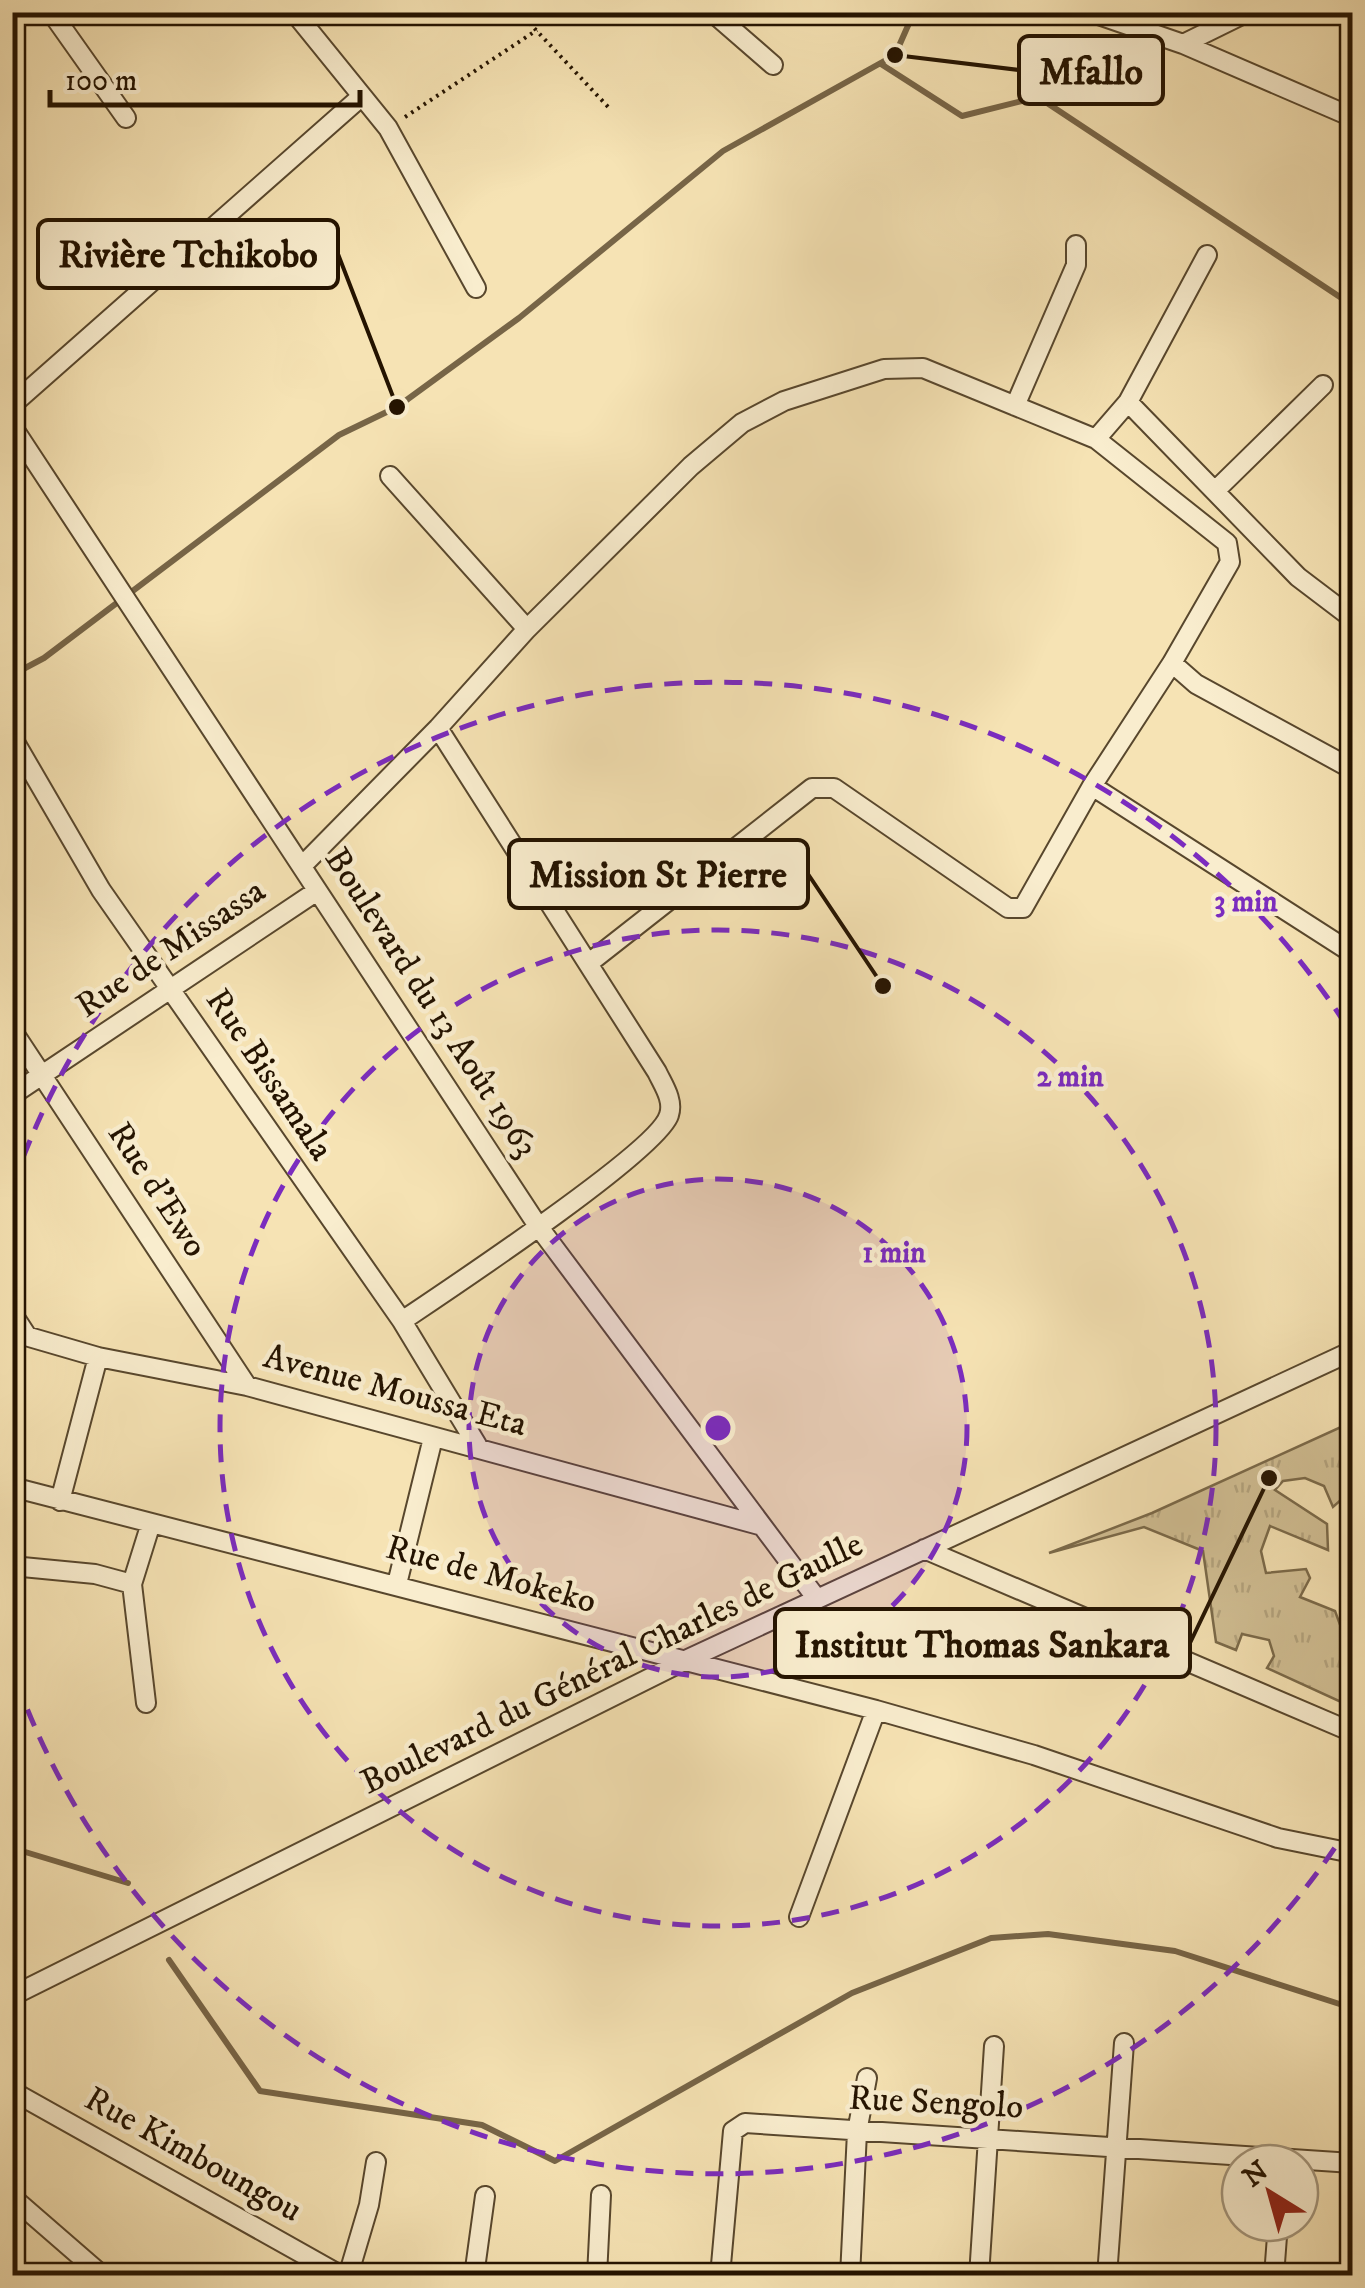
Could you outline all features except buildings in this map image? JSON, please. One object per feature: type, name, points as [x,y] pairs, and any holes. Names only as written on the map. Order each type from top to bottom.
[{"type":"street","points":[[50,12],[126,118]]},
{"type":"street","points":[[294,12],[388,128],[476,288]]},
{"type":"street","points":[[712,12],[773,66]]},
{"type":"street","points":[[1090,12],[1183,44],[1352,117]]},
{"type":"street","points":[[1183,44],[1248,12]]},
{"type":"street","points":[[12,405],[362,96]]},
{"type":"street","points":[[1015,406],[1076,265],[1076,245]]},
{"type":"street","points":[[1096,438],[1128,402],[1207,255]]},
{"type":"street","points":[[302,866],[438,728],[526,630],[691,466],[742,424],[784,401],[884,369],[923,368],[1096,438],[1217,532],[1232,552],[1172,663],[1092,786],[1023,908],[1008,908],[834,788],[822,786],[812,788],[588,963]]},
{"type":"street","points":[[1215,491],[1323,385]]},
{"type":"street","points":[[1128,402],[1298,577],[1352,618]]},
{"type":"street","name":"Boulevard du 13 Août 1963","points":[[12,426],[538,1226],[818,1599]]},
{"type":"street","points":[[390,476],[526,630]]},
{"type":"street","points":[[1172,663],[1196,684],[1352,768]]},
{"type":"street","points":[[402,1322],[634,1154],[669,1119],[671,1103],[657,1072],[438,728]]},
{"type":"street","name":"Rue Bissamala","points":[[12,738],[100,890],[402,1322],[477,1445]]},
{"type":"street","points":[[1092,786],[1352,953]]},
{"type":"street","name":"Rue de Missassa","points":[[12,1095],[317,891]]},
{"type":"street","name":"Rue d'Ewo","points":[[12,1030],[247,1386]]},
{"type":"street","points":[[12,1314],[20,1334]]},
{"type":"street","name":"Avenue Moussa Eta","points":[[20,1334],[98,1357],[247,1386],[433,1438],[477,1445],[759,1525]]},
{"type":"street","name":"Boulevard du Général Charles de Gaulle","points":[[12,1996],[688,1659],[1352,1351]]},
{"type":"street","points":[[60,1501],[98,1357]]},
{"type":"street","points":[[397,1584],[433,1438]]},
{"type":"street","name":"Rue de Mokeko","points":[[12,1487],[876,1710],[1034,1755],[1278,1838],[1352,1853]]},
{"type":"street","points":[[146,1703],[132,1584],[151,1522]]},
{"type":"street","points":[[924,1549],[1352,1732]]},
{"type":"street","points":[[12,1566],[95,1574],[132,1584]]},
{"type":"street","points":[[799,1918],[876,1710]]},
{"type":"street","points":[[1107,2276],[1111,2178],[1119,2149],[1124,2043]]},
{"type":"street","points":[[980,2276],[985,2137],[994,2046]]},
{"type":"street","points":[[850,2276],[856,2132],[867,2078]]},
{"type":"street","name":"Rue Kimboungou","points":[[12,2091],[345,2276]]},
{"type":"street","name":"Rue Sengolo","points":[[720,2276],[733,2131],[745,2123],[1220,2156]]},
{"type":"street","points":[[345,2276],[369,2206],[376,2162]]},
{"type":"street","name":"Rue Sengolo","points":[[1320,2162],[1352,2163]]},
{"type":"street","points":[[597,2276],[601,2195]]},
{"type":"street","points":[[474,2276],[484,2196]]},
{"type":"street","points":[[12,2197],[103,2276]]},
{"type":"street","points":[[1274,2276],[1276,2243]]},
{"type":"path","points":[[520,12],[611,110]]},
{"type":"path","points":[[388,128],[537,30]]},
{"type":"green space","points":[[1352,1422],[1352,1490],[1333,1507],[1324,1486],[1305,1478],[1283,1481],[1275,1490],[1327,1524],[1328,1550],[1270,1526],[1261,1551],[1266,1573],[1306,1569],[1310,1578],[1300,1597],[1335,1611],[1346,1641],[1352,1643],[1352,1707],[1267,1668],[1274,1656],[1269,1640],[1242,1634],[1236,1650],[1216,1642],[1203,1551],[1144,1527],[1049,1553],[1152,1513]]},
{"type":"waterway","points":[[12,675],[44,658],[339,435],[397,407],[519,318],[723,151],[895,55],[914,12]]},
{"type":"waterway","points":[[881,64],[962,116],[1038,97],[1352,305]]},
{"type":"waterway","points":[[12,1848],[128,1883]]},
{"type":"waterway","points":[[169,1960],[260,2091],[482,2125],[555,2161],[852,1993],[991,1938],[1048,1934],[1175,1951],[1352,2008]]},
{"type":"place","name":"Mfallo","points":[[895,55]]},
{"type":"place","name":"Rivière Tchikobo","points":[[397,407]]},
{"type":"place","name":"Mission St Pierre","points":[[883,986]]},
{"type":"place","name":"Institut Thomas Sankara","points":[[1269,1478]]}]
